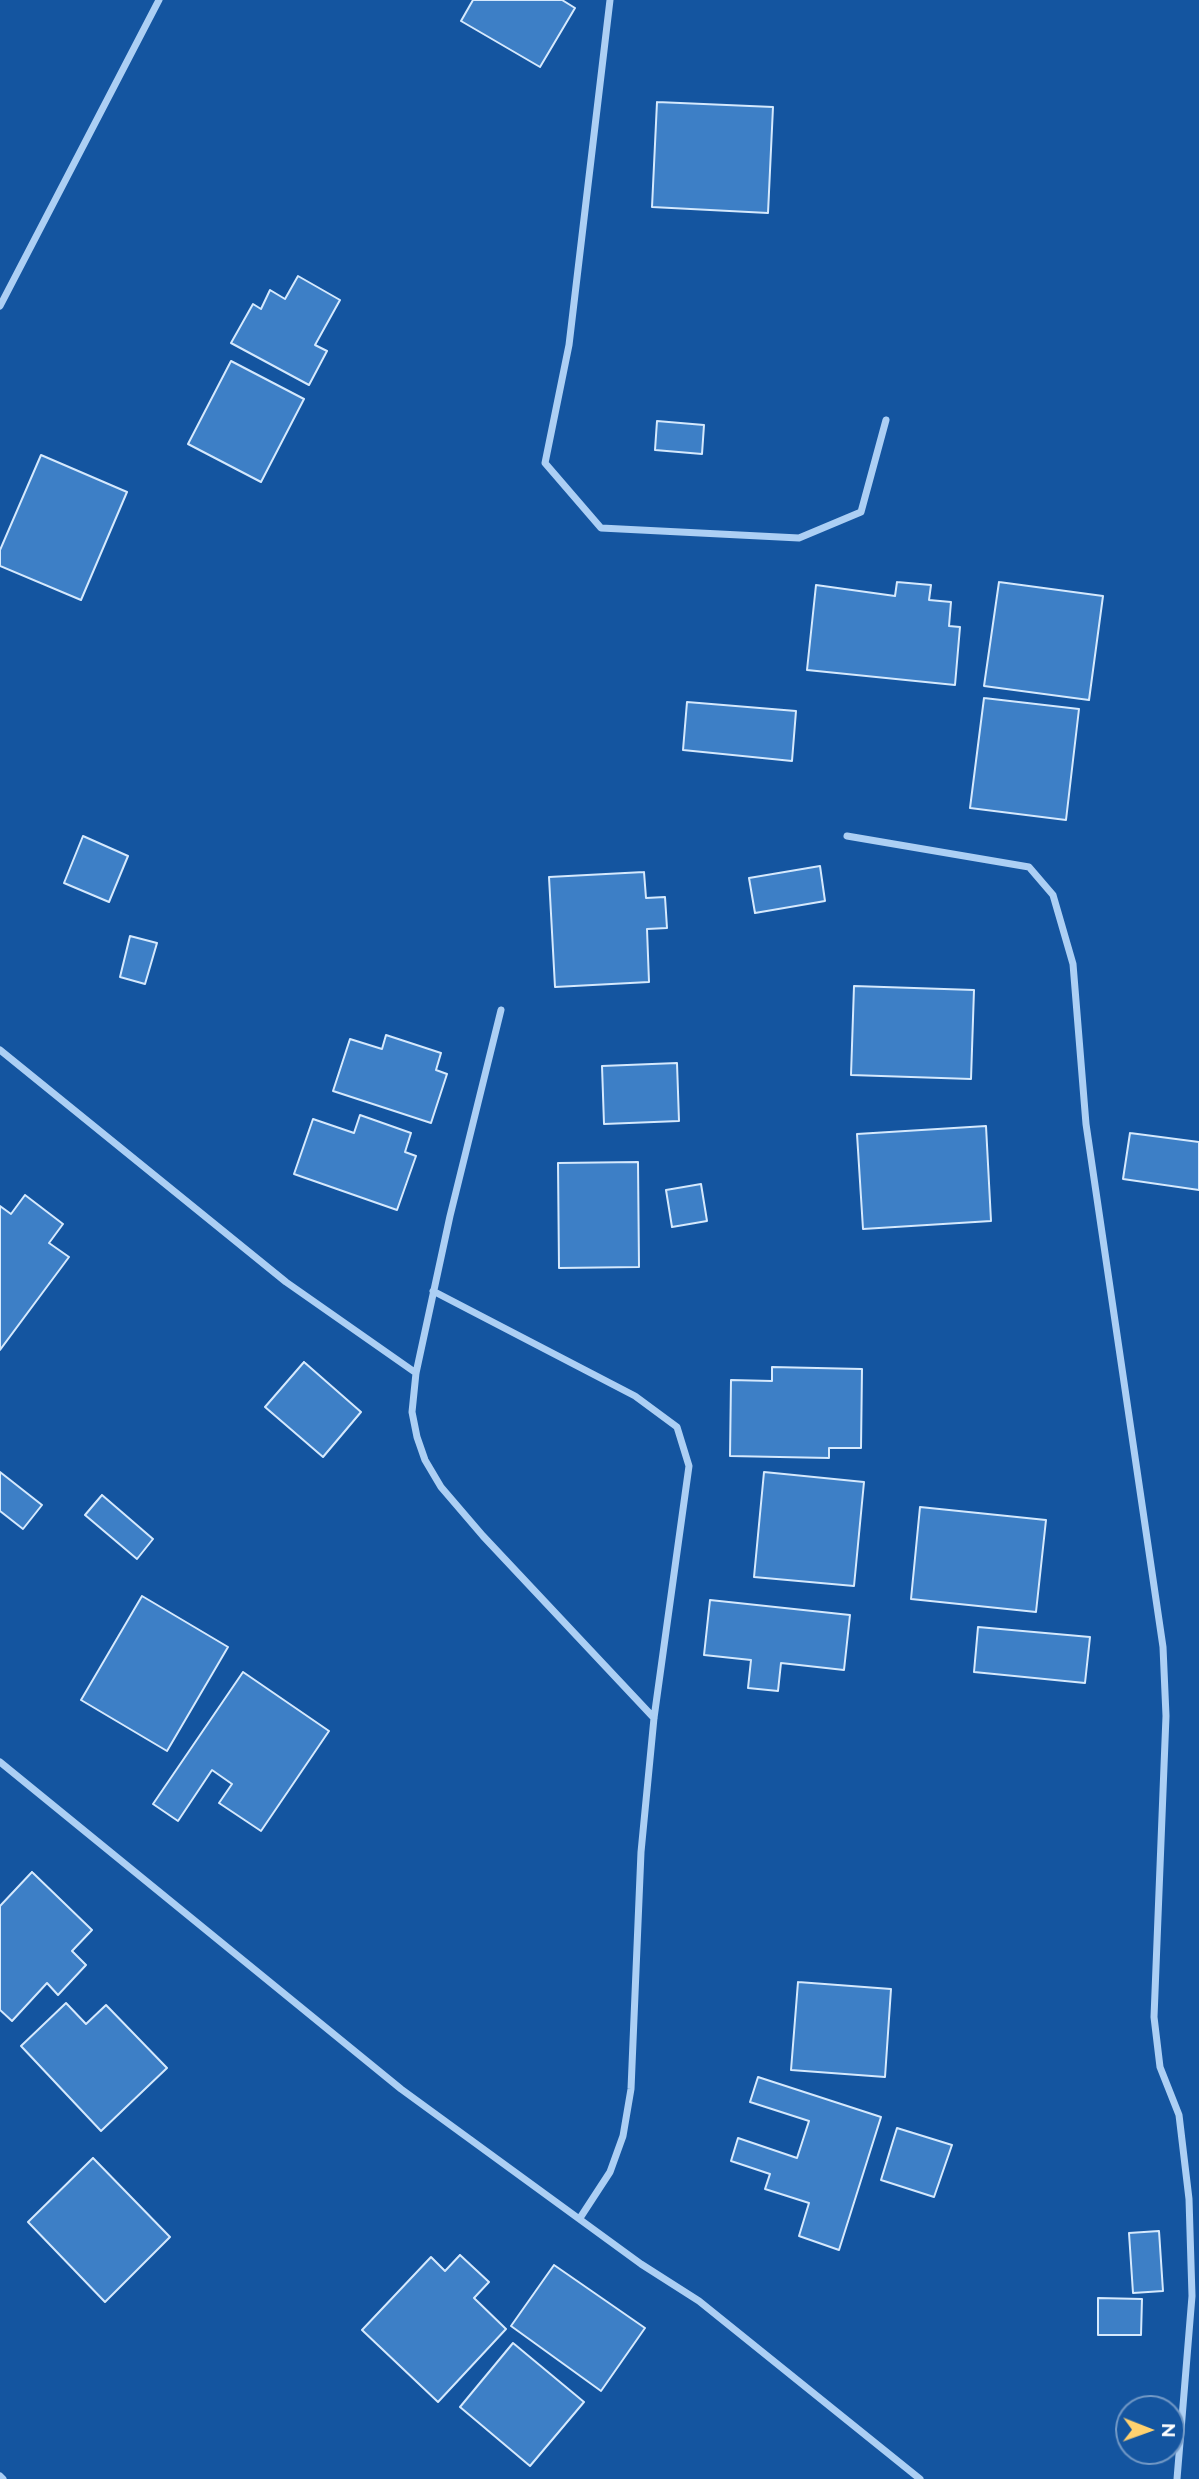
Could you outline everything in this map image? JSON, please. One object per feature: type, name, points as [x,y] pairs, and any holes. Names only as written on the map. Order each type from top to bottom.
[{"type":"street","points":[[0,306],[159,0]]},
{"type":"street","points":[[610,0],[569,345],[545,463],[601,527],[799,538],[861,512],[886,420]]},
{"type":"street","points":[[847,836],[1029,867],[1053,895],[1073,964],[1086,1124],[1163,1647],[1166,1716],[1154,2017],[1160,2067],[1179,2115],[1189,2199],[1192,2296],[1177,2479]]},
{"type":"street","points":[[501,1010],[433,1291],[416,1373],[412,1412],[417,1437],[425,1460],[441,1487],[483,1536],[654,1718]]},
{"type":"street","points":[[0,1050],[286,1282],[416,1373]]},
{"type":"street","points":[[433,1291],[635,1396],[677,1427],[689,1466],[654,1718],[641,1852],[631,2089],[623,2136],[610,2172],[580,2218]]},
{"type":"street","points":[[0,1762],[401,2089],[641,2264],[699,2301],[920,2479]]},
{"type":"building","points":[[473,0],[562,0],[575,8],[540,67],[461,21]]},
{"type":"building","points":[[657,102],[773,107],[768,213],[652,207]]},
{"type":"building","points":[[298,276],[340,300],[315,345],[327,351],[309,385],[231,343],[253,304],[261,309],[270,290],[285,299]]},
{"type":"building","points":[[231,361],[304,399],[261,482],[188,444]]},
{"type":"building","points":[[657,421],[704,425],[702,454],[655,450]]},
{"type":"building","points":[[41,455],[127,492],[81,600],[0,566],[0,550]]},
{"type":"building","points":[[897,582],[931,585],[929,600],[951,602],[949,626],[960,627],[955,685],[807,670],[816,585],[895,596]]},
{"type":"building","points":[[999,582],[1103,596],[1089,700],[984,686]]},
{"type":"building","points":[[984,698],[1079,709],[1066,820],[970,808]]},
{"type":"building","points":[[687,702],[796,711],[792,761],[683,750]]},
{"type":"building","points":[[83,836],[128,856],[109,902],[64,883]]},
{"type":"building","points":[[820,866],[825,901],[755,913],[749,878]]},
{"type":"building","points":[[644,872],[646,898],[665,897],[667,928],[647,929],[649,982],[555,987],[549,877]]},
{"type":"building","points":[[130,936],[157,943],[145,984],[120,977]]},
{"type":"building","points":[[854,986],[974,990],[971,1079],[851,1075]]},
{"type":"building","points":[[386,1035],[441,1053],[436,1070],[447,1074],[431,1123],[333,1091],[350,1039],[382,1049]]},
{"type":"building","points":[[677,1063],[679,1121],[604,1124],[602,1066]]},
{"type":"building","points":[[360,1115],[411,1133],[405,1152],[416,1156],[397,1210],[294,1174],[313,1119],[354,1133]]},
{"type":"building","points":[[986,1126],[991,1221],[863,1229],[857,1134]]},
{"type":"building","points":[[1130,1133],[1199,1142],[1199,1190],[1123,1179]]},
{"type":"building","points":[[638,1162],[639,1267],[559,1268],[558,1163]]},
{"type":"building","points":[[701,1184],[707,1221],[672,1227],[666,1190]]},
{"type":"building","points":[[25,1195],[63,1224],[49,1243],[69,1257],[0,1350],[0,1206],[11,1214]]},
{"type":"building","points":[[304,1362],[361,1412],[323,1457],[265,1407]]},
{"type":"building","points":[[772,1367],[862,1369],[861,1448],[829,1448],[829,1458],[730,1456],[731,1380],[772,1381]]},
{"type":"building","points":[[0,1472],[42,1505],[23,1529],[0,1511]]},
{"type":"building","points":[[764,1472],[864,1482],[854,1586],[754,1577]]},
{"type":"building","points":[[102,1495],[153,1539],[137,1559],[85,1515]]},
{"type":"building","points":[[920,1507],[1046,1520],[1036,1612],[911,1599]]},
{"type":"building","points":[[142,1596],[228,1647],[167,1751],[81,1700]]},
{"type":"building","points":[[710,1600],[850,1615],[844,1670],[781,1663],[778,1691],[748,1688],[751,1660],[704,1655]]},
{"type":"building","points":[[978,1627],[1090,1637],[1085,1683],[974,1672]]},
{"type":"building","points":[[243,1672],[329,1731],[261,1831],[219,1803],[232,1784],[212,1770],[178,1821],[153,1804]]},
{"type":"building","points":[[32,1872],[92,1930],[72,1951],[86,1965],[58,1995],[47,1983],[12,2021],[0,2010],[0,1906]]},
{"type":"building","points":[[798,1982],[891,1989],[885,2077],[791,2070]]},
{"type":"building","points":[[66,2003],[86,2024],[106,2005],[167,2068],[101,2131],[21,2046]]},
{"type":"building","points":[[758,2077],[881,2117],[839,2250],[799,2236],[809,2203],[765,2189],[770,2174],[731,2161],[738,2138],[797,2158],[809,2121],[750,2102]]},
{"type":"building","points":[[897,2128],[952,2145],[934,2197],[881,2180]]},
{"type":"building","points":[[93,2158],[170,2237],[105,2302],[28,2222]]},
{"type":"building","points":[[1159,2231],[1163,2291],[1133,2293],[1129,2233]]},
{"type":"building","points":[[460,2255],[489,2282],[474,2298],[506,2329],[438,2402],[362,2330],[431,2257],[445,2271]]},
{"type":"building","points":[[554,2265],[645,2328],[601,2391],[511,2326]]},
{"type":"building","points":[[1098,2298],[1142,2299],[1141,2335],[1098,2335]]},
{"type":"building","points":[[513,2343],[584,2402],[530,2466],[460,2407]]}]
